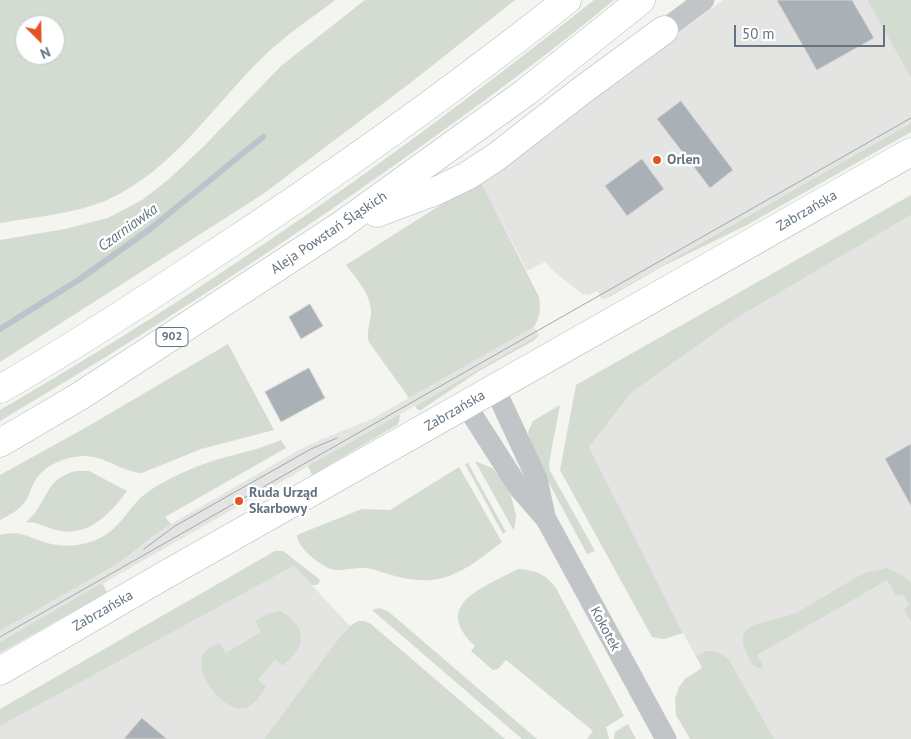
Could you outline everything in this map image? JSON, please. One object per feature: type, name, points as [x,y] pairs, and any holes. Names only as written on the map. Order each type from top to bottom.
[{"type":"main road","points":[[0,389],[104,326],[282,210],[426,107],[566,0]]},
{"type":"main road","name":"Aleja Powstań Śląskich","points":[[0,443],[80,396],[340,226],[526,92],[641,0]]},
{"type":"main road","points":[[340,226],[436,190],[467,176],[496,157],[664,30]]},
{"type":"main road","name":"Zabrzańska","points":[[0,671],[167,574],[911,152]]},
{"type":"street","points":[[664,30],[704,0]]},
{"type":"street","name":"Kokotek","points":[[495,389],[537,478],[546,519]]},
{"type":"street","name":"Kokotek","points":[[466,405],[519,488],[546,519],[666,739]]},
{"type":"shaded area","points":[[0,0],[335,0],[266,54],[173,154],[153,171],[131,187],[107,200],[81,209],[0,223]]},
{"type":"shaded area","points":[[365,0],[515,0],[409,84],[263,194],[0,362],[0,240],[65,229],[108,218],[142,200],[168,180],[204,146],[281,66]]},
{"type":"shaded area","points":[[594,0],[614,0],[498,90],[323,215],[163,321],[0,421],[0,410],[154,316],[304,216],[451,110]]},
{"type":"shaded area","points":[[723,0],[867,0],[911,78],[911,123],[602,299],[597,291],[589,295],[582,294],[545,262],[527,271],[480,180]]},
{"type":"shaded area","points":[[867,0],[911,0],[911,78]]},
{"type":"shaded area","points":[[911,123],[911,132],[747,225],[663,266],[601,300]]},
{"type":"shaded area","points":[[480,180],[539,297],[539,316],[534,327],[409,398],[369,342],[368,332],[371,307],[363,288],[346,265]]},
{"type":"shaded area","points":[[911,195],[911,215],[735,319],[632,392],[589,447],[683,633],[664,639],[652,637],[560,470],[576,385]]},
{"type":"shaded area","points":[[911,215],[911,739],[763,739],[713,686],[685,637],[589,447],[632,392],[735,319]]},
{"type":"shaded area","points":[[534,327],[539,335],[0,642],[0,631],[112,567],[171,524],[299,450],[372,419]]},
{"type":"shaded area","points":[[540,334],[533,341],[479,371],[421,410],[418,410],[415,406]]},
{"type":"shaded area","points":[[228,344],[274,430],[201,449],[142,473],[127,470],[91,456],[62,460],[44,470],[34,483],[25,503],[0,520],[0,475],[85,428]]},
{"type":"shaded area","points":[[560,405],[549,463],[550,471],[595,551],[587,554],[534,455],[528,432],[533,421]]},
{"type":"shaded area","points":[[400,414],[397,425],[312,475],[308,466]]},
{"type":"shaded area","points":[[281,440],[286,448],[165,517],[171,524],[119,563],[0,631],[0,535],[8,533],[21,534],[62,546],[88,543],[103,537],[111,531],[141,497],[167,481],[207,463],[261,448]]},
{"type":"shaded area","points":[[475,461],[492,468],[504,481],[512,499],[516,516],[514,531]]},
{"type":"shaded area","points":[[468,463],[506,532],[503,534],[465,464]]},
{"type":"shaded area","points":[[459,467],[502,542],[460,571],[442,578],[416,580],[401,578],[368,568],[337,570],[325,566],[312,557],[298,540],[297,535],[362,509],[390,510]]},
{"type":"shaded area","points":[[76,471],[89,471],[127,491],[106,516],[78,531],[56,530],[26,522],[34,514],[47,492],[57,480]]},
{"type":"shaded area","points":[[275,551],[283,551],[320,581],[317,585],[312,585],[294,566],[0,726],[0,709]]},
{"type":"shaded area","points":[[294,566],[350,626],[264,739],[0,739],[0,726]]},
{"type":"shaded area","points":[[887,568],[897,572],[911,583],[911,622],[904,610],[909,604],[903,594],[899,596],[895,594],[887,580],[757,655],[763,666],[761,668],[756,667],[752,662],[743,641],[744,633],[750,627],[796,613],[864,573]]},
{"type":"shaded area","points":[[518,569],[530,570],[540,574],[548,579],[556,588],[624,716],[606,727],[609,739],[587,739],[593,731],[506,660],[498,669],[493,670],[471,651],[475,646],[463,631],[458,619],[460,608],[467,598],[478,590]]},
{"type":"shaded area","points":[[102,583],[107,592],[0,653],[0,642]]},
{"type":"shaded area","points":[[380,608],[389,612],[537,739],[522,739],[372,610]]},
{"type":"shaded area","points":[[280,611],[290,617],[300,630],[301,641],[299,647],[283,666],[275,659],[258,680],[266,687],[251,705],[242,708],[232,706],[213,692],[206,681],[202,670],[202,659],[206,651],[219,643],[226,653],[261,632],[255,621],[269,613]]},
{"type":"shaded area","points":[[358,621],[371,624],[505,739],[264,739],[339,638],[350,626]]},
{"type":"shaded area","points":[[706,651],[718,653],[729,660],[774,739],[690,739],[676,715],[675,699],[679,687],[685,679],[702,668],[696,656]]},
{"type":"shaded area","points":[[628,724],[636,739],[614,739],[615,732]]},
{"type":"building","points":[[777,0],[852,0],[874,38],[817,70]]},
{"type":"building","points":[[681,101],[733,170],[710,188],[657,119]]},
{"type":"building","points":[[642,159],[664,189],[627,216],[605,186]]},
{"type":"building","points":[[310,304],[323,326],[301,339],[289,317]]},
{"type":"building","points":[[309,368],[325,398],[281,422],[265,392]]},
{"type":"building","points":[[911,444],[911,506],[885,459]]},
{"type":"building","points":[[142,718],[167,739],[124,739]]},
{"type":"waterway","name":"Czarniawka","points":[[0,329],[80,279],[150,229],[263,137]]},
{"type":"tram line","points":[[0,637],[911,118]]},
{"type":"tram line","points":[[144,549],[175,526],[311,449],[337,438]]},
{"type":"place","name":"Orlen","points":[[657,160]]},
{"type":"place","name":"Ruda Urząd Skarbowy","points":[[239,501]]}]
